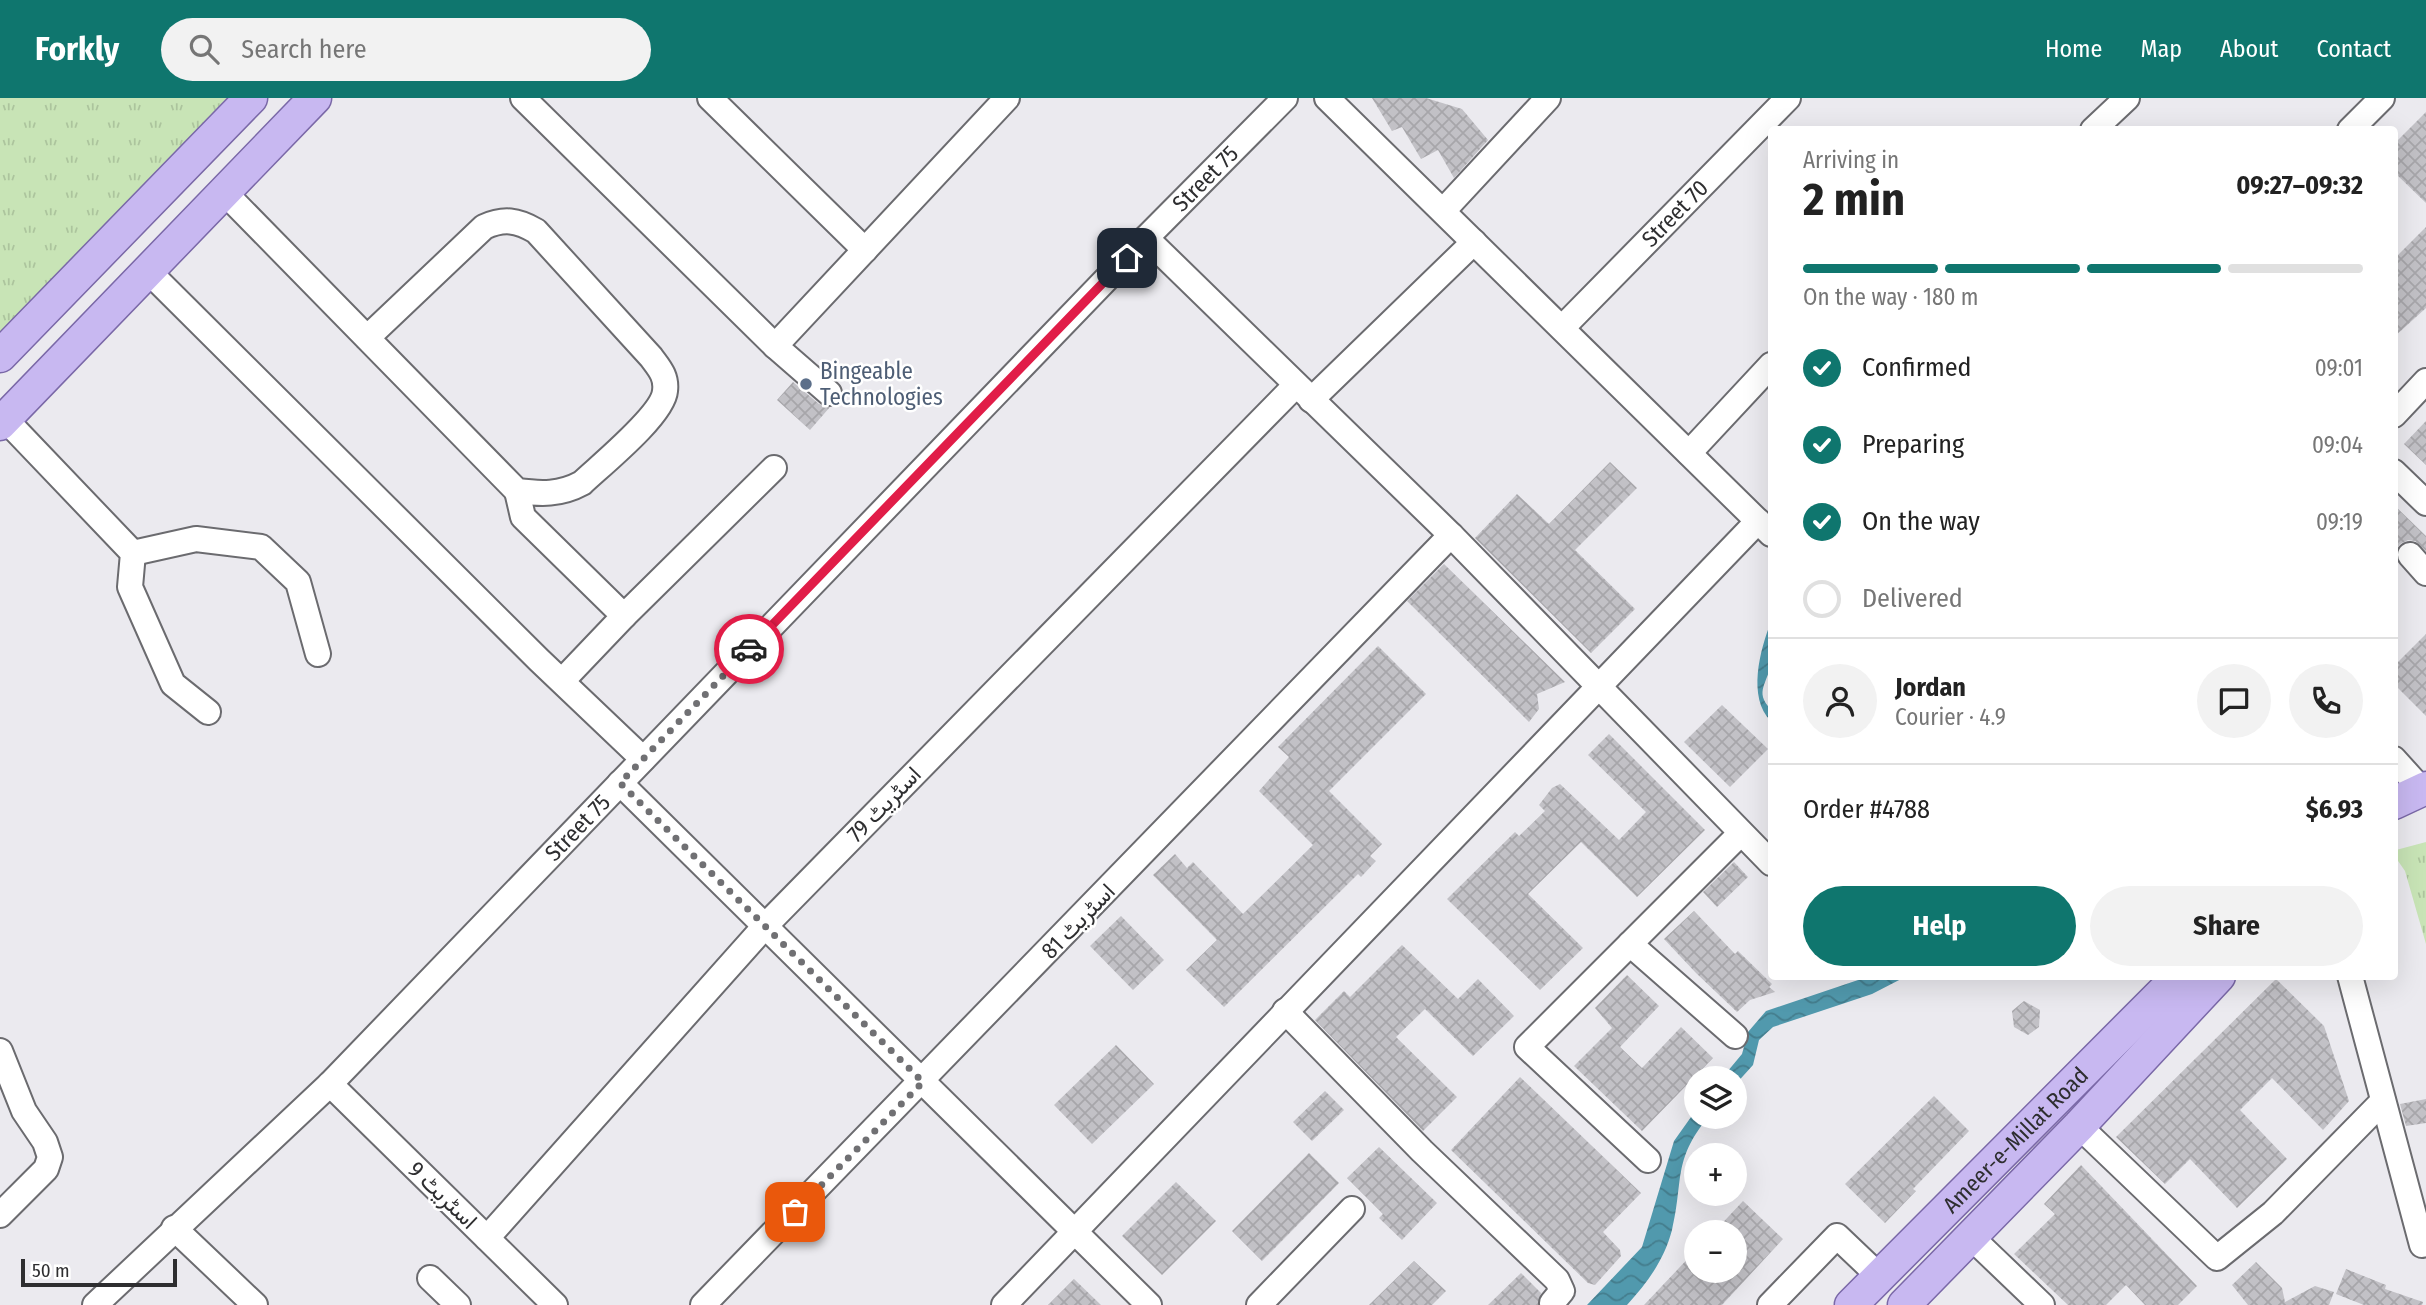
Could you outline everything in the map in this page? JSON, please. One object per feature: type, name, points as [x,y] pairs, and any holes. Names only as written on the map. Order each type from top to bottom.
[{"type":"main road","points":[[0,356],[251,98]]},
{"type":"main road","points":[[2,422],[315,98]]},
{"type":"main road","points":[[60,294],[95,327]]},
{"type":"main road","name":"Ameer-e-Millat Road","points":[[1852,1305],[2175,980]]},
{"type":"main road","name":"Ameer-e-Millat Road","points":[[1905,1304],[2079,1126],[2215,980]]},
{"type":"main road","points":[[1879,1276],[1905,1304]]},
{"type":"street","points":[[523,98],[775,346],[829,393]]},
{"type":"street","points":[[710,98],[865,250]]},
{"type":"street","points":[[775,346],[1007,98]]},
{"type":"street","name":"Street 75","points":[[95,1305],[174,1227],[330,1084],[1146,238],[1285,98]]},
{"type":"street","points":[[1004,1305],[1599,685],[1765,527],[1326,98]]},
{"type":"street","points":[[1443,211],[1548,98]]},
{"type":"street","name":"Street 70","points":[[1562,328],[1788,98]]},
{"type":"street","points":[[2097,126],[2127,98]]},
{"type":"street","points":[[2354,126],[2382,98]]},
{"type":"street","points":[[225,192],[517,491],[523,517],[624,616]]},
{"type":"street","points":[[367,338],[484,227],[499,220],[519,221],[536,231],[651,357],[664,374],[666,393],[657,410],[582,483],[566,492],[546,494],[517,491]]},
{"type":"street","points":[[1146,238],[1451,535],[1768,860]]},
{"type":"street","name":"اسٹریٹ 79","points":[[487,1238],[765,926],[1303,392],[1474,242]]},
{"type":"street","points":[[149,272],[643,759]]},
{"type":"street","points":[[1689,453],[1768,368]]},
{"type":"street","points":[[2398,411],[2426,382]]},
{"type":"street","points":[[2,422],[133,553]]},
{"type":"street","points":[[562,681],[774,467]]},
{"type":"street","points":[[2398,476],[2426,503]]},
{"type":"street","name":"اسٹریٹ 81","points":[[703,1305],[923,1082],[1451,535]]},
{"type":"street","points":[[133,553],[196,539],[261,547],[298,582],[318,654]]},
{"type":"street","points":[[133,553],[130,587],[173,684],[208,712]]},
{"type":"street","points":[[2398,770],[2408,797]]},
{"type":"street","points":[[620,783],[1149,1305]]},
{"type":"street","points":[[1648,1160],[1527,1047],[1741,834]]},
{"type":"street","points":[[1630,944],[1734,1036]]},
{"type":"street","points":[[2351,980],[2422,1245]]},
{"type":"street","points":[[1285,1012],[1422,1151],[1557,1280],[1562,1291],[1552,1303]]},
{"type":"street","points":[[0,1051],[24,1111],[45,1142],[50,1157],[46,1169],[0,1215]]},
{"type":"street","name":"اسٹریٹ 9","points":[[330,1084],[555,1305]]},
{"type":"street","points":[[2079,1126],[2217,1258],[2273,1213],[2383,1101]]},
{"type":"street","points":[[1259,1305],[1352,1209]]},
{"type":"street","points":[[174,1227],[255,1305]]},
{"type":"street","points":[[1770,1305],[1837,1236],[1879,1276]]},
{"type":"street","points":[[1971,1237],[2042,1305]]},
{"type":"street","points":[[430,1278],[458,1305]]},
{"type":"green space","points":[[0,98],[227,98],[0,335]]},
{"type":"green space","points":[[2426,842],[2426,944],[2405,871],[2398,861],[2398,849]]},
{"type":"water","points":[[1768,631],[1768,675],[1763,697],[1768,705],[1768,717],[1759,700],[1758,687],[1763,646]]},
{"type":"water","points":[[1858,980],[1899,980],[1872,994],[1773,1027],[1759,1040],[1753,1065],[1747,1072],[1747,1066],[1732,1066],[1742,1054],[1748,1032],[1766,1011]]},
{"type":"water","points":[[1684,1127],[1700,1129],[1691,1143],[1684,1143],[1676,1213],[1669,1241],[1660,1261],[1627,1305],[1587,1305],[1642,1247],[1674,1141]]},
{"type":"building","points":[[1372,98],[1426,98],[1462,109],[1488,140],[1454,178],[1438,150],[1421,159],[1402,127],[1392,131]]},
{"type":"building","points":[[2426,112],[2426,203],[2398,176],[2398,140]]},
{"type":"building","points":[[2426,227],[2426,308],[2398,333],[2398,255]]},
{"type":"building","name":"Bingeable Technologies","points":[[793,382],[819,404],[830,407],[810,430],[777,400]]},
{"type":"building","points":[[2426,421],[2426,465],[2404,444]]},
{"type":"building","points":[[1610,462],[1637,488],[1575,550],[1635,609],[1591,653],[1475,538],[1517,494],[1549,524]]},
{"type":"building","points":[[2398,509],[2426,536],[2426,551],[2415,541],[2408,540],[2398,547]]},
{"type":"building","points":[[1444,564],[1565,682],[1537,694],[1539,709],[1529,722],[1407,601]]},
{"type":"building","points":[[2426,634],[2426,716],[2398,688],[2398,662]]},
{"type":"building","points":[[1378,646],[1426,694],[1329,791],[1382,844],[1370,856],[1376,861],[1361,877],[1358,874],[1224,1007],[1186,970],[1217,940],[1153,875],[1175,854],[1187,868],[1193,862],[1243,914],[1313,845],[1259,791],[1289,757],[1278,747]]},
{"type":"building","points":[[1722,705],[1768,749],[1730,787],[1684,742]]},
{"type":"building","points":[[1609,734],[1705,830],[1637,897],[1581,842],[1528,894],[1583,948],[1540,990],[1447,899],[1515,832],[1519,836],[1545,811],[1539,805],[1552,788],[1560,784],[1619,840],[1646,812],[1588,755]]},
{"type":"building","points":[[1734,862],[1748,877],[1717,907],[1703,892]]},
{"type":"building","points":[[1694,911],[1735,954],[1738,951],[1772,984],[1769,987],[1775,992],[1750,1000],[1737,1012],[1696,973],[1664,939]]},
{"type":"building","points":[[1121,916],[1164,960],[1133,990],[1090,946]]},
{"type":"building","points":[[1402,945],[1458,999],[1478,979],[1514,1016],[1473,1056],[1425,1009],[1396,1037],[1457,1097],[1423,1131],[1315,1020],[1344,991],[1350,997]]},
{"type":"building","points":[[1627,975],[1659,1006],[1620,1047],[1642,1068],[1681,1027],[1713,1058],[1705,1066],[1684,1066],[1684,1088],[1642,1131],[1574,1066],[1612,1028],[1595,1008]]},
{"type":"building","points":[[2275,980],[2324,1026],[2349,1101],[2323,1130],[2272,1078],[2240,1110],[2287,1159],[2237,1208],[2190,1159],[2165,1184],[2116,1137]]},
{"type":"building","points":[[2024,1001],[2040,1010],[2039,1027],[2028,1035],[2014,1027],[2012,1011]]},
{"type":"building","points":[[1116,1045],[1154,1084],[1092,1144],[1054,1105]]},
{"type":"building","points":[[1520,1077],[1641,1193],[1603,1232],[1620,1250],[1621,1256],[1595,1285],[1588,1283],[1451,1150]]},
{"type":"building","points":[[1325,1091],[1344,1110],[1312,1141],[1293,1122]]},
{"type":"building","points":[[1934,1096],[1969,1131],[1913,1189],[1916,1191],[1885,1223],[1845,1184]]},
{"type":"building","points":[[2426,1099],[2426,1123],[2406,1126],[2400,1104]]},
{"type":"building","points":[[1379,1147],[1437,1203],[1402,1240],[1379,1218],[1383,1214],[1347,1178]]},
{"type":"building","points":[[1309,1153],[1339,1183],[1262,1261],[1232,1231]]},
{"type":"building","points":[[2081,1165],[2197,1286],[2178,1305],[2145,1305],[2126,1285],[2106,1305],[2068,1305],[2014,1254],[2055,1214],[2044,1204]]},
{"type":"building","points":[[1176,1182],[1216,1221],[1162,1275],[1122,1236]]},
{"type":"building","points":[[1747,1205],[1783,1239],[1747,1278],[1747,1220],[1725,1220],[1738,1206]]},
{"type":"building","points":[[1414,1261],[1446,1291],[1432,1305],[1369,1305]]},
{"type":"building","points":[[2256,1262],[2282,1288],[2285,1302],[2315,1286],[2334,1292],[2329,1305],[2248,1305],[2232,1285]]},
{"type":"building","points":[[1684,1263],[1684,1283],[1742,1283],[1722,1305],[1644,1305]]},
{"type":"building","points":[[2346,1269],[2386,1285],[2385,1289],[2423,1302],[2422,1305],[2364,1305],[2336,1294]]},
{"type":"building","points":[[1521,1273],[1541,1293],[1538,1305],[1488,1305]]},
{"type":"building","points":[[1074,1279],[1101,1305],[1048,1305]]},
{"type":"way so far","points":[[749,649],[620,783],[923,1082],[795,1212]]},
{"type":"place","name":"Bingeable Technologies","points":[[806,384]]},
{"type":"route","points":[[749,649],[1127,258]]}]
